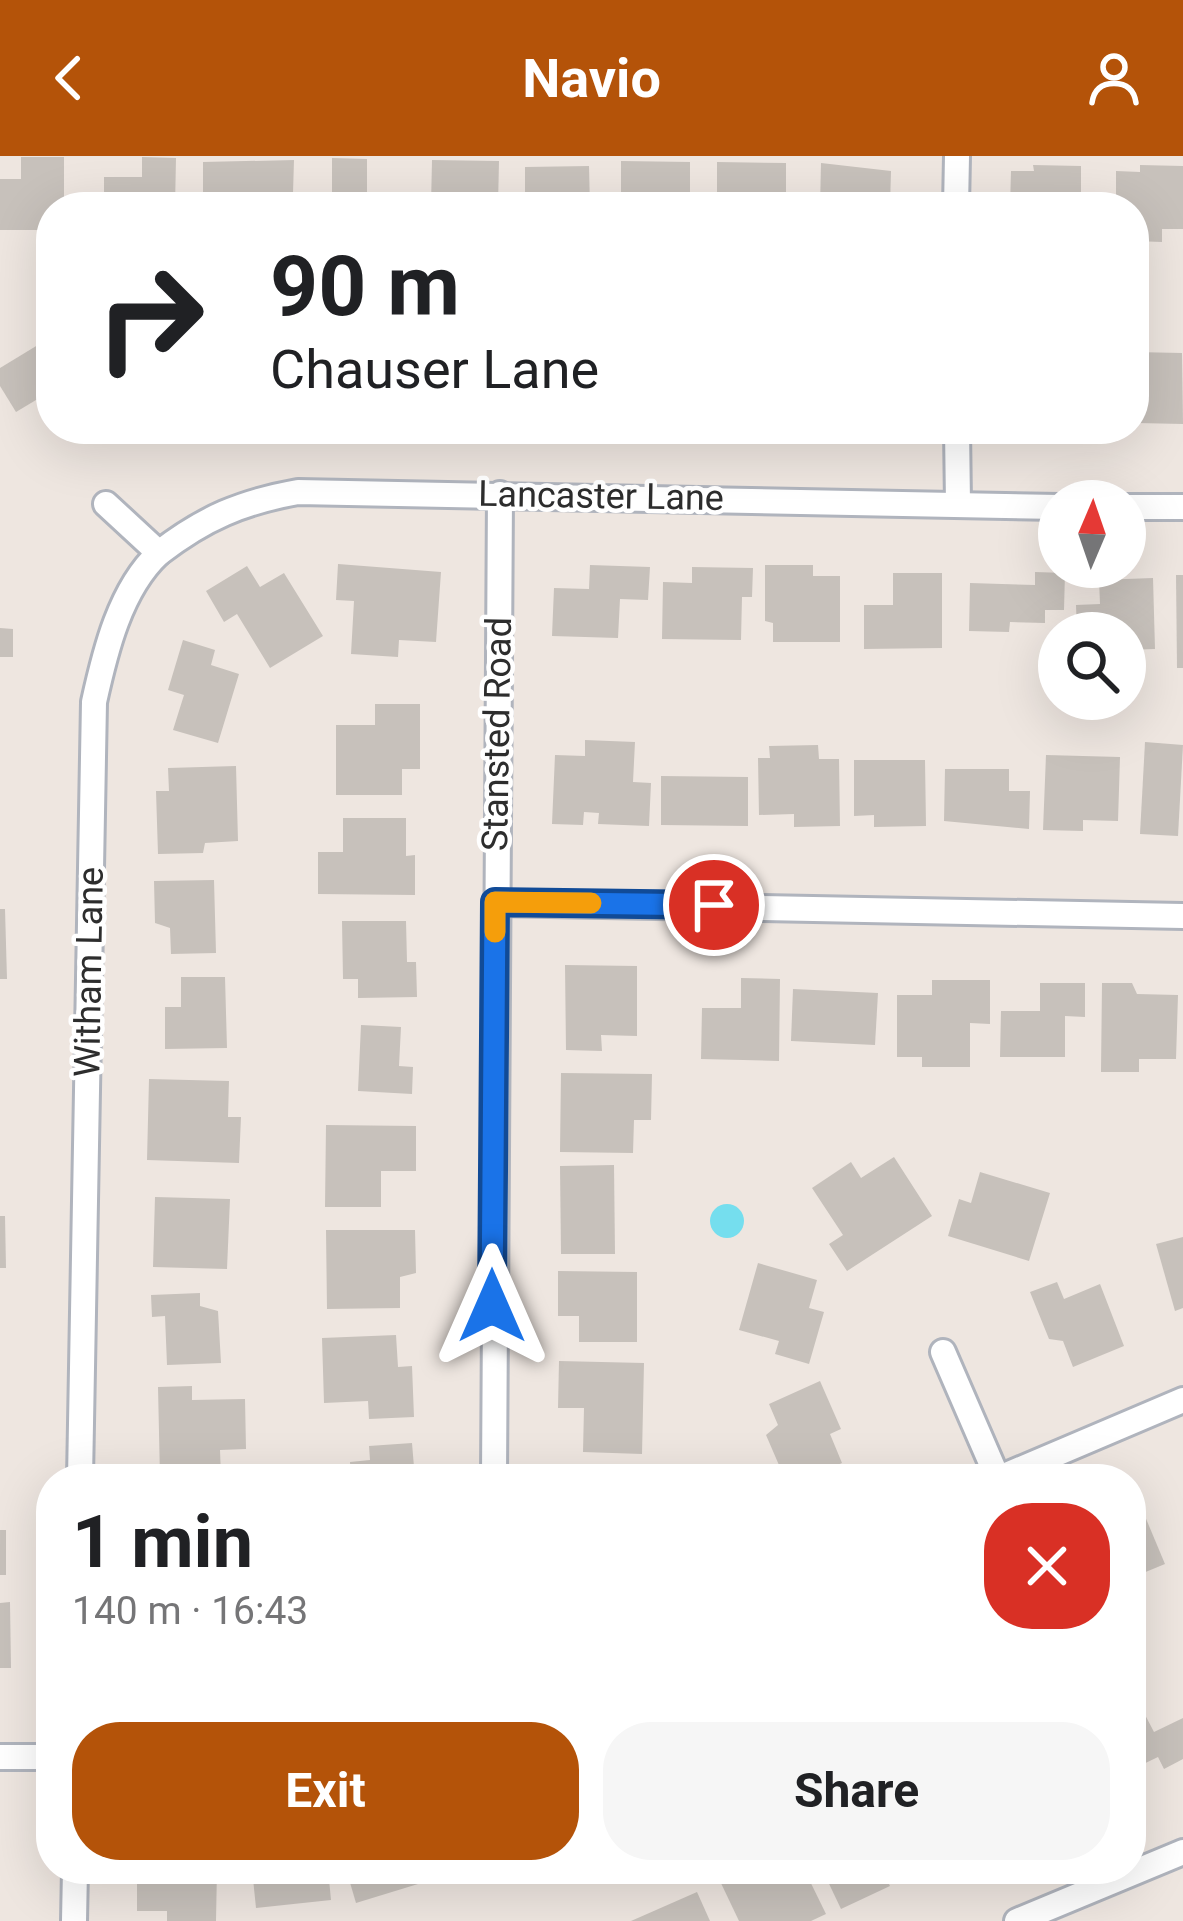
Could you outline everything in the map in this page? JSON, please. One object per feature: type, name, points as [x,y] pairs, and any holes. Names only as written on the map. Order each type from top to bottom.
[{"type":"street","points":[[956,192],[957,156]]},
{"type":"street","points":[[957,444],[958,504]]},
{"type":"street","name":"Lancaster Lane","points":[[159,553],[201,520],[243,502],[280,495],[500,494],[1038,506]]},
{"type":"street","name":"Stansted Road","points":[[494,1464],[500,494]]},
{"type":"street","points":[[106,504],[159,553]]},
{"type":"street","points":[[1146,507],[1183,507]]},
{"type":"street","name":"Witham Lane","points":[[80,1464],[94,702],[106,650],[143,568],[159,553]]},
{"type":"street","points":[[495,902],[1183,916]]},
{"type":"street","points":[[943,1352],[991,1464]]},
{"type":"street","points":[[1032,1464],[1183,1400]]},
{"type":"street","points":[[0,1757],[36,1757]]},
{"type":"street","points":[[1146,1867],[1183,1852]]},
{"type":"street","points":[[74,1921],[75,1884]]},
{"type":"street","points":[[1017,1921],[1106,1884]]},
{"type":"water","points":[[727,1204],[739,1209],[744,1221],[739,1233],[727,1238],[715,1233],[710,1221],[715,1209]]},
{"type":"building","points":[[21,157],[64,157],[64,192],[36,192],[36,230],[0,230],[0,179],[21,179]]},
{"type":"building","points":[[142,157],[176,158],[175,192],[104,192],[104,177],[142,177]]},
{"type":"building","points":[[332,158],[367,159],[367,192],[332,192]]},
{"type":"building","points":[[294,160],[293,192],[203,192],[203,162]]},
{"type":"building","points":[[432,160],[499,161],[498,192],[431,192]]},
{"type":"building","points":[[621,161],[690,162],[690,192],[621,192]]},
{"type":"building","points":[[717,162],[786,163],[786,192],[717,192]]},
{"type":"building","points":[[821,163],[891,171],[890,192],[820,192]]},
{"type":"building","points":[[1033,165],[1081,166],[1081,192],[1010,192],[1011,171],[1034,171]]},
{"type":"building","points":[[1140,165],[1183,166],[1183,229],[1162,229],[1162,242],[1149,242],[1149,192],[1116,192],[1116,171],[1140,172]]},
{"type":"building","points":[[589,166],[590,192],[525,192],[525,167]]},
{"type":"building","points":[[36,346],[36,400],[16,412],[0,386],[0,368]]},
{"type":"building","points":[[1149,352],[1182,353],[1183,424],[1149,423]]},
{"type":"building","points":[[338,564],[441,572],[436,642],[399,640],[398,657],[351,654],[354,601],[336,600]]},
{"type":"building","points":[[590,565],[650,567],[648,600],[620,599],[618,638],[552,636],[554,588],[589,589]]},
{"type":"building","points":[[765,565],[813,565],[813,576],[840,576],[840,642],[773,642],[773,623],[765,621]]},
{"type":"building","points":[[247,566],[260,587],[284,573],[323,636],[270,668],[237,614],[224,622],[206,591]]},
{"type":"building","points":[[692,567],[753,568],[752,597],[742,597],[741,640],[662,639],[663,582],[692,583]]},
{"type":"building","points":[[1038,572],[1038,588],[1065,588],[1064,610],[1038,612],[1038,623],[1010,622],[1009,632],[969,631],[970,583],[1035,585]]},
{"type":"building","points":[[893,573],[942,573],[942,648],[864,649],[864,605],[893,605]]},
{"type":"building","points":[[1176,575],[1183,575],[1183,668],[1177,668]]},
{"type":"building","points":[[1146,578],[1153,578],[1155,649],[1146,649],[1146,612],[1076,612],[1076,605],[1100,604],[1099,588],[1146,588]]},
{"type":"building","points":[[0,628],[13,629],[13,657],[0,657]]},
{"type":"building","points":[[183,640],[215,650],[211,665],[239,674],[218,743],[173,730],[184,695],[168,690]]},
{"type":"building","points":[[375,704],[420,704],[420,769],[402,769],[402,795],[336,795],[336,725],[375,725]]},
{"type":"building","points":[[585,740],[635,742],[633,782],[651,783],[649,826],[598,824],[599,813],[584,812],[583,825],[552,824],[555,755],[585,756]]},
{"type":"building","points":[[1145,742],[1183,745],[1178,836],[1140,834]]},
{"type":"building","points":[[818,745],[819,759],[839,759],[840,826],[794,827],[794,814],[759,815],[758,758],[770,758],[769,746]]},
{"type":"building","points":[[1046,755],[1120,757],[1118,821],[1083,820],[1083,831],[1043,830]]},
{"type":"building","points":[[854,760],[925,760],[926,826],[874,827],[874,815],[854,816]]},
{"type":"building","points":[[236,766],[238,841],[205,843],[203,853],[158,854],[156,791],[169,791],[168,768]]},
{"type":"building","points":[[945,769],[1009,769],[1009,791],[1030,791],[1029,829],[944,821]]},
{"type":"building","points":[[661,776],[748,777],[748,826],[661,825]]},
{"type":"building","points":[[343,818],[406,818],[406,856],[415,855],[415,895],[318,894],[318,852],[343,852]]},
{"type":"building","points":[[214,880],[216,953],[171,954],[170,928],[155,923],[154,881]]},
{"type":"building","points":[[0,909],[5,909],[7,979],[0,979]]},
{"type":"building","points":[[342,921],[406,921],[407,962],[416,962],[417,997],[358,998],[358,979],[343,979]]},
{"type":"building","points":[[565,965],[637,966],[637,1036],[601,1035],[602,1051],[566,1050]]},
{"type":"building","points":[[181,977],[225,977],[227,1048],[165,1049],[165,1007],[181,1007]]},
{"type":"building","points":[[741,978],[780,979],[779,1061],[701,1059],[702,1008],[741,1008]]},
{"type":"building","points":[[932,980],[990,980],[990,1024],[970,1023],[970,1067],[922,1067],[922,1057],[897,1057],[897,995],[932,995]]},
{"type":"building","points":[[1040,983],[1085,983],[1085,1017],[1065,1016],[1065,1057],[1000,1057],[1001,1011],[1040,1011]]},
{"type":"building","points":[[1102,983],[1132,983],[1137,994],[1178,995],[1176,1059],[1139,1059],[1139,1072],[1101,1072]]},
{"type":"building","points":[[793,989],[878,993],[875,1045],[791,1041]]},
{"type":"building","points":[[361,1025],[401,1027],[399,1066],[413,1067],[412,1094],[358,1091]]},
{"type":"building","points":[[561,1073],[652,1074],[651,1120],[634,1120],[633,1153],[560,1152]]},
{"type":"building","points":[[149,1079],[229,1081],[228,1117],[241,1117],[239,1163],[147,1160]]},
{"type":"building","points":[[326,1125],[416,1126],[416,1171],[381,1171],[381,1207],[325,1207]]},
{"type":"building","points":[[894,1157],[932,1216],[847,1271],[829,1244],[843,1235],[812,1188],[851,1162],[861,1178]]},
{"type":"building","points":[[614,1165],[615,1254],[561,1254],[560,1166]]},
{"type":"building","points":[[980,1172],[1050,1193],[1029,1261],[948,1236],[959,1199],[971,1203]]},
{"type":"building","points":[[155,1197],[230,1199],[227,1269],[153,1267]]},
{"type":"building","points":[[0,1216],[5,1216],[6,1268],[0,1268]]},
{"type":"building","points":[[326,1230],[415,1230],[416,1273],[400,1277],[400,1308],[327,1309]]},
{"type":"building","points":[[1183,1237],[1183,1308],[1175,1311],[1156,1244]]},
{"type":"building","points":[[758,1263],[817,1280],[809,1308],[824,1312],[809,1364],[775,1354],[779,1341],[739,1330]]},
{"type":"building","points":[[558,1271],[637,1272],[637,1342],[579,1342],[579,1316],[558,1316]]},
{"type":"building","points":[[1057,1282],[1064,1299],[1100,1284],[1124,1346],[1073,1367],[1063,1341],[1049,1339],[1030,1292]]},
{"type":"building","points":[[200,1293],[200,1306],[218,1311],[221,1363],[167,1365],[165,1316],[152,1317],[151,1295]]},
{"type":"building","points":[[396,1335],[398,1367],[412,1366],[414,1417],[369,1419],[368,1401],[324,1403],[322,1338]]},
{"type":"building","points":[[559,1361],[644,1363],[642,1454],[583,1452],[584,1408],[558,1408]]},
{"type":"building","points":[[820,1381],[841,1429],[830,1434],[842,1463],[779,1464],[766,1435],[778,1425],[769,1404]]},
{"type":"building","points":[[192,1386],[192,1400],[245,1399],[246,1449],[220,1450],[221,1464],[160,1464],[158,1387]]},
{"type":"building","points":[[412,1443],[414,1464],[350,1464],[370,1460],[369,1446]]},
{"type":"building","points":[[1146,1519],[1165,1564],[1146,1572]]},
{"type":"building","points":[[0,1530],[6,1530],[6,1575],[0,1575]]},
{"type":"building","points":[[10,1602],[11,1668],[0,1668],[0,1603]]},
{"type":"building","points":[[1146,1717],[1154,1732],[1183,1718],[1183,1759],[1164,1769],[1158,1757],[1146,1763]]},
{"type":"building","points":[[137,1884],[217,1884],[216,1921],[167,1921],[167,1911],[137,1911]]},
{"type":"building","points":[[254,1884],[329,1884],[331,1900],[256,1908]]},
{"type":"building","points":[[350,1884],[418,1884],[356,1903]]},
{"type":"building","points":[[721,1884],[811,1884],[826,1914],[811,1921],[739,1921]]},
{"type":"building","points":[[829,1884],[889,1884],[890,1886],[841,1909]]},
{"type":"building","points":[[697,1892],[710,1921],[631,1921]]},
{"type":"slow traffic","points":[[495,932],[495,902],[591,903]]},
{"type":"route","points":[[492,1306],[495,902],[714,905]]}]
